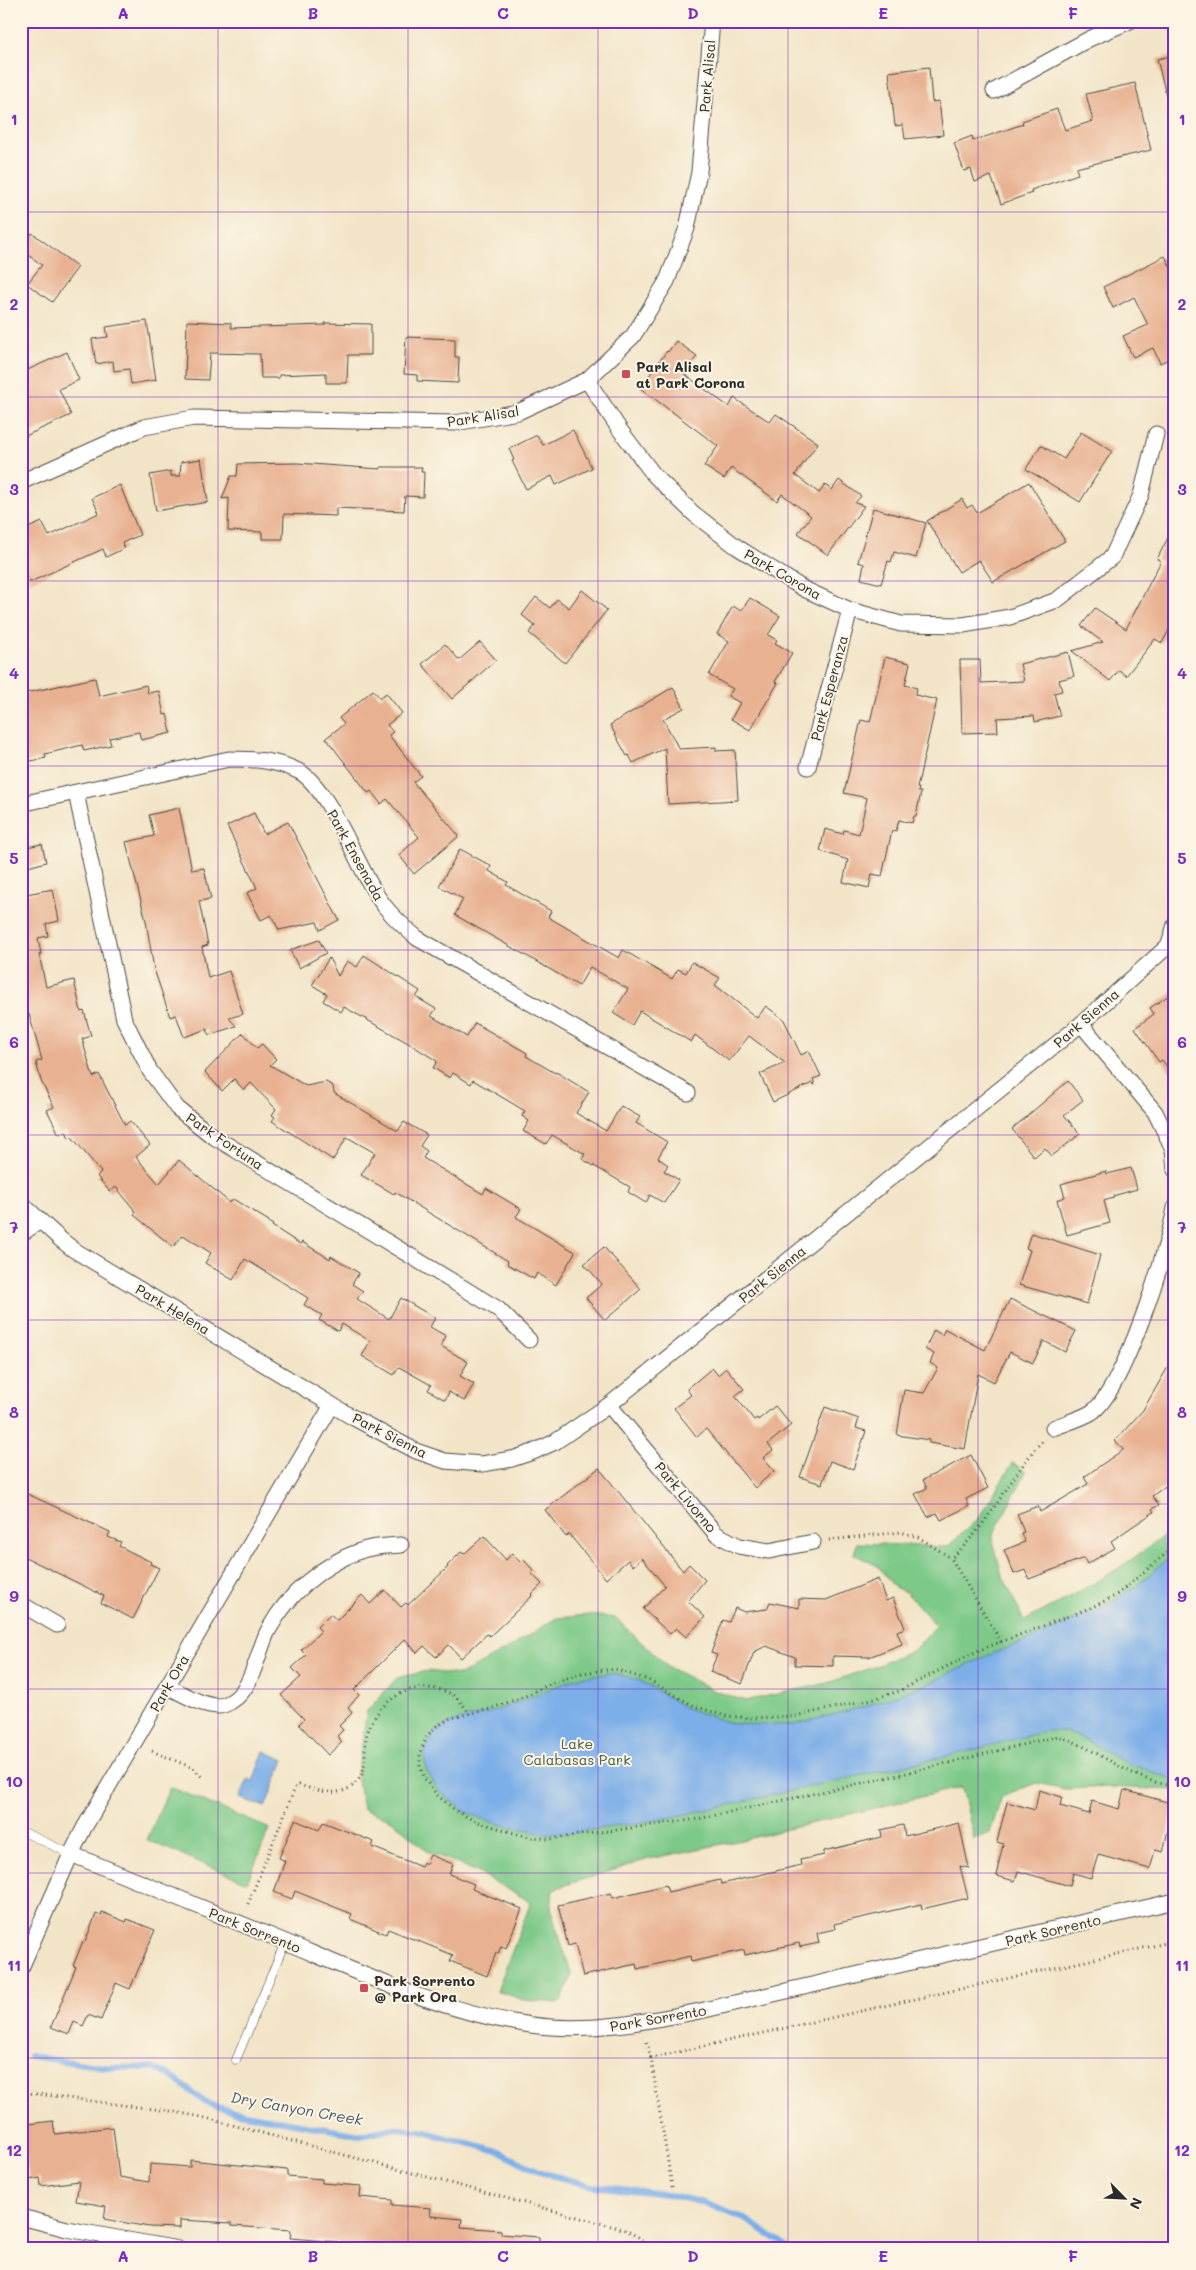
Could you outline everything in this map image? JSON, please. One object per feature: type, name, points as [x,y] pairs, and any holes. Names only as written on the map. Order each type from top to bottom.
[{"type":"street","name":"Park Alisal","points":[[21,482],[144,427],[194,418],[455,423],[518,412],[587,380],[633,336],[667,282],[687,228],[699,172],[712,21]]},
{"type":"street","points":[[994,91],[1089,39],[1130,21]]},
{"type":"street","name":"Park Corona","points":[[587,380],[620,430],[654,475],[694,514],[737,547],[804,589],[850,610],[901,624],[963,625],[1010,617],[1058,600],[1112,557],[1141,495],[1156,434]]},
{"type":"street","name":"Park Esperanza","points":[[808,767],[850,610]]},
{"type":"street","name":"Park Ensenada","points":[[21,804],[229,759],[255,759],[277,763],[300,772],[319,789],[376,895],[393,918],[417,938],[688,1093]]},
{"type":"street","name":"Park Fortuna","points":[[76,793],[124,1019],[150,1071],[177,1108],[211,1135],[498,1309],[529,1340]]},
{"type":"street","name":"Park Sienna","points":[[332,1405],[416,1451],[445,1461],[482,1464],[512,1459],[555,1442],[609,1405],[1081,1024],[1172,944],[1175,925]]},
{"type":"street","points":[[1081,1024],[1155,1112],[1173,1149],[1175,1170]]},
{"type":"street","name":"Park Helena","points":[[21,1203],[74,1250],[332,1405]]},
{"type":"street","points":[[1053,1428],[1093,1411],[1112,1387],[1134,1341],[1170,1233],[1175,1208]]},
{"type":"street","points":[[21,1234],[40,1221]]},
{"type":"street","name":"Park Ora","points":[[23,1960],[70,1854],[332,1405]]},
{"type":"street","name":"Park Livorno","points":[[609,1405],[716,1534],[739,1546],[769,1551],[813,1542]]},
{"type":"street","points":[[167,1686],[201,1703],[222,1706],[237,1698],[248,1682],[269,1628],[289,1601],[318,1572],[361,1550],[401,1544]]},
{"type":"street","points":[[21,1604],[57,1625]]},
{"type":"street","name":"Park Sorrento","points":[[70,1854],[370,1977],[462,2011],[532,2025],[595,2028],[624,2025],[700,2011],[1175,1901]]},
{"type":"street","points":[[21,2217],[67,2229],[102,2242],[178,2249]]},
{"type":"lane","points":[[21,1831],[70,1854]]},
{"type":"lane","points":[[236,2060],[285,1942]]},
{"type":"path","points":[[951,1558],[964,1547],[997,1506],[1024,1461],[1053,1428]]},
{"type":"path","points":[[813,1542],[901,1532],[918,1537],[951,1558],[1001,1642]]},
{"type":"path","points":[[1175,1546],[1115,1596],[1090,1608],[977,1651],[899,1691],[873,1699],[796,1716],[753,1718],[725,1716],[694,1706],[648,1680],[616,1669],[582,1673],[552,1683],[525,1696],[490,1709],[451,1718],[435,1727],[427,1736],[420,1753],[420,1767],[425,1779],[437,1795],[456,1811],[475,1821],[524,1836],[549,1839],[698,1819],[894,1776],[1058,1736],[1076,1741],[1118,1766],[1175,1786]]},
{"type":"path","points":[[248,1904],[295,1788],[300,1785],[327,1794],[349,1788],[359,1779],[366,1736],[374,1718],[386,1704],[405,1692],[422,1688],[441,1689],[459,1699],[470,1714]]},
{"type":"path","points":[[152,1751],[192,1768],[202,1777]]},
{"type":"path","points":[[651,2058],[1175,1941]]},
{"type":"path","points":[[647,2042],[672,2187]]},
{"type":"path","points":[[21,2092],[169,2110],[202,2117],[626,2230],[638,2237],[649,2249]]},
{"type":"green space","name":"Lake Calabasas Park","points":[[1013,1463],[1026,1472],[992,1537],[1001,1572],[1024,1621],[1121,1566],[1140,1554],[1175,1526],[1175,1790],[1108,1787],[1066,1789],[1036,1783],[1002,1796],[990,1833],[974,1839],[962,1787],[742,1840],[649,1859],[553,1889],[551,1911],[572,1976],[560,2003],[524,2000],[497,1991],[531,1902],[475,1871],[427,1851],[392,1820],[363,1809],[357,1776],[367,1711],[397,1678],[427,1671],[460,1675],[509,1648],[556,1618],[589,1615],[615,1618],[668,1667],[715,1691],[745,1701],[828,1683],[914,1650],[936,1625],[906,1592],[894,1587],[878,1566],[854,1554],[857,1543],[947,1547],[977,1520]]},
{"type":"green space","points":[[170,1787],[270,1829],[247,1882],[147,1840]]},
{"type":"water","points":[[1175,1553],[1175,1780],[1124,1762],[1077,1735],[1062,1731],[1046,1731],[957,1754],[664,1819],[571,1833],[544,1833],[498,1824],[463,1811],[439,1791],[426,1770],[424,1756],[427,1746],[435,1732],[448,1724],[500,1709],[579,1677],[613,1673],[641,1681],[684,1707],[732,1724],[793,1725],[863,1707],[927,1684],[989,1655],[1041,1635],[1102,1608],[1140,1583]]},
{"type":"water","points":[[264,1751],[284,1760],[265,1807],[240,1798],[248,1779],[253,1781]]},
{"type":"building","points":[[1175,55],[1175,106],[1169,107],[1157,59]]},
{"type":"building","points":[[929,67],[932,102],[939,101],[943,135],[905,139],[903,125],[895,126],[889,72]]},
{"type":"building","points":[[1135,83],[1151,150],[1076,168],[1078,174],[1031,190],[1032,193],[1001,204],[991,176],[975,182],[971,169],[964,171],[954,143],[972,136],[973,141],[1023,124],[1022,121],[1057,109],[1065,130],[1093,121],[1086,94]]},
{"type":"building","points":[[32,233],[78,267],[52,302],[27,284],[42,265],[21,250]]},
{"type":"building","points":[[1165,256],[1175,276],[1175,356],[1160,363],[1153,348],[1133,357],[1123,336],[1148,325],[1134,297],[1113,308],[1103,287]]},
{"type":"building","points":[[147,321],[156,380],[131,384],[129,369],[114,371],[113,361],[96,364],[92,339],[108,337],[106,327]]},
{"type":"building","points":[[187,321],[231,323],[231,328],[325,325],[325,323],[371,324],[371,355],[348,355],[347,383],[326,383],[326,373],[279,375],[279,378],[261,378],[260,354],[210,353],[208,380],[185,379]]},
{"type":"building","points":[[406,337],[455,339],[455,357],[459,357],[458,383],[417,381],[417,375],[404,374]]},
{"type":"building","points":[[676,341],[697,356],[684,374],[729,407],[734,398],[770,422],[776,414],[818,443],[795,475],[819,493],[825,485],[832,490],[839,480],[861,496],[855,503],[864,506],[828,555],[798,533],[811,516],[782,494],[777,501],[731,468],[724,479],[704,466],[718,446],[640,388]]},
{"type":"building","points":[[67,352],[79,380],[59,389],[71,415],[21,438],[21,373]]},
{"type":"building","points":[[573,430],[592,468],[556,485],[552,476],[526,489],[512,461],[514,460],[509,449],[537,435],[543,445]]},
{"type":"building","points":[[1081,432],[1112,451],[1080,502],[1026,469],[1041,445],[1064,459]]},
{"type":"building","points":[[201,459],[208,502],[156,511],[150,475],[171,471],[171,476],[180,476],[181,462]]},
{"type":"building","points":[[297,463],[380,469],[380,467],[422,467],[421,472],[424,472],[423,497],[405,496],[404,511],[336,508],[336,516],[284,514],[283,539],[262,539],[262,532],[228,531],[229,498],[222,499],[231,476],[237,476],[238,464]]},
{"type":"building","points":[[1029,482],[1065,541],[993,582],[979,560],[959,572],[927,521],[962,499],[967,508],[972,505],[977,513]]},
{"type":"building","points":[[120,485],[140,535],[122,543],[125,548],[106,557],[103,549],[30,582],[21,562],[21,531],[42,522],[49,536],[99,513],[92,498]]},
{"type":"building","points":[[873,508],[926,523],[916,558],[894,552],[891,562],[888,561],[881,584],[861,579],[864,564],[858,562]]},
{"type":"building","points":[[1175,524],[1175,619],[1162,643],[1155,639],[1126,676],[1119,670],[1110,681],[1072,651],[1103,642],[1081,626],[1095,608],[1126,629],[1161,561],[1157,559]]},
{"type":"building","points":[[582,590],[607,610],[565,663],[529,633],[535,626],[522,615],[536,597],[550,608],[557,599],[569,608]]},
{"type":"building","points":[[750,598],[780,616],[768,635],[777,640],[775,643],[792,653],[775,682],[778,683],[750,730],[731,719],[740,703],[728,696],[733,689],[709,675],[729,641],[717,634],[733,606],[741,611]]},
{"type":"building","points":[[480,642],[496,660],[452,699],[422,664],[445,644],[459,660]]},
{"type":"building","points":[[1068,652],[1074,676],[1059,680],[1062,691],[1054,693],[1060,716],[1035,722],[1034,716],[997,718],[998,732],[962,733],[960,660],[980,660],[981,683],[1024,681],[1020,664]]},
{"type":"building","points":[[885,657],[910,663],[905,685],[917,688],[915,695],[937,700],[917,788],[919,788],[918,792],[921,792],[916,816],[914,816],[912,823],[899,820],[896,831],[892,830],[882,876],[872,874],[869,888],[843,882],[848,860],[820,851],[825,829],[843,834],[844,830],[859,834],[867,798],[844,793],[861,720],[870,722]]},
{"type":"building","points":[[95,678],[99,696],[146,685],[148,693],[159,691],[164,715],[167,714],[171,733],[141,740],[139,732],[109,738],[111,745],[84,751],[82,745],[45,754],[46,758],[21,763],[21,694]]},
{"type":"building","points":[[673,687],[684,708],[663,719],[679,749],[716,747],[716,751],[735,750],[738,800],[668,804],[665,748],[633,763],[629,755],[627,756],[610,725]]},
{"type":"building","points":[[373,690],[380,698],[386,693],[402,713],[387,725],[393,732],[389,735],[421,776],[413,782],[459,836],[414,874],[399,855],[419,837],[387,799],[381,804],[371,791],[368,793],[326,738],[344,724],[339,718]]},
{"type":"building","points":[[179,808],[192,870],[204,868],[211,899],[199,901],[208,945],[202,947],[208,978],[229,971],[243,1014],[229,1018],[236,1026],[209,1035],[207,1029],[184,1037],[176,1015],[170,1017],[154,969],[146,921],[126,842],[154,836],[149,815]]},
{"type":"building","points":[[254,813],[264,834],[288,822],[339,920],[320,930],[317,922],[279,930],[271,915],[261,920],[247,893],[257,888],[227,826]]},
{"type":"building","points":[[42,844],[46,862],[21,869],[21,848]]},
{"type":"building","points":[[460,849],[491,866],[489,871],[508,882],[506,885],[551,911],[548,917],[619,958],[623,950],[672,979],[678,969],[686,973],[692,962],[720,978],[715,985],[757,1018],[766,1006],[784,1020],[801,1055],[809,1051],[821,1076],[813,1079],[815,1085],[812,1083],[773,1102],[760,1074],[785,1063],[749,1036],[729,1061],[695,1035],[691,1042],[640,1011],[632,1025],[613,1013],[628,989],[590,967],[579,986],[455,915],[463,899],[439,886]]},
{"type":"building","points":[[53,889],[59,921],[46,924],[48,936],[38,938],[41,954],[39,954],[46,987],[74,980],[81,1012],[84,1011],[91,1036],[82,1039],[93,1077],[99,1074],[125,1125],[130,1121],[150,1145],[136,1157],[159,1184],[179,1160],[230,1203],[233,1199],[269,1221],[272,1226],[300,1244],[302,1242],[330,1259],[331,1256],[359,1273],[352,1284],[363,1291],[357,1299],[389,1319],[401,1298],[435,1318],[430,1327],[446,1336],[441,1346],[468,1362],[460,1376],[474,1384],[464,1401],[449,1392],[445,1400],[428,1390],[431,1385],[399,1367],[394,1375],[362,1356],[370,1341],[342,1324],[338,1331],[319,1320],[322,1315],[304,1305],[308,1298],[245,1259],[233,1280],[205,1263],[211,1253],[183,1235],[173,1247],[134,1215],[136,1212],[116,1187],[110,1192],[97,1176],[101,1172],[72,1137],[69,1138],[66,1131],[59,1134],[47,1110],[54,1107],[41,1081],[36,1062],[42,1060],[29,1014],[21,1016],[21,895]]},
{"type":"building","points":[[319,940],[326,953],[299,968],[290,950]]},
{"type":"building","points":[[364,955],[420,991],[416,997],[436,1009],[431,1016],[467,1037],[475,1023],[527,1053],[526,1056],[589,1092],[576,1113],[606,1131],[621,1106],[640,1117],[636,1123],[667,1142],[658,1158],[668,1165],[664,1171],[679,1180],[664,1203],[650,1195],[646,1203],[628,1192],[630,1187],[582,1159],[585,1154],[552,1135],[546,1144],[523,1131],[529,1121],[522,1116],[525,1111],[473,1080],[471,1084],[453,1073],[450,1078],[433,1068],[437,1061],[410,1044],[344,1007],[341,1012],[323,1001],[327,994],[312,985],[329,958],[338,976],[347,961],[357,967]]},
{"type":"building","points":[[1175,991],[1175,1078],[1162,1060],[1159,1062],[1135,1028],[1154,1014],[1150,1008]]},
{"type":"building","points":[[243,1033],[257,1048],[262,1044],[276,1059],[270,1065],[306,1086],[326,1082],[333,1086],[334,1093],[398,1131],[404,1122],[427,1135],[420,1146],[427,1151],[423,1158],[483,1194],[486,1188],[521,1209],[516,1217],[575,1252],[556,1285],[537,1273],[534,1279],[507,1264],[508,1261],[395,1192],[394,1194],[361,1175],[375,1153],[347,1137],[333,1160],[272,1121],[275,1117],[272,1115],[276,1109],[251,1083],[244,1090],[234,1079],[222,1091],[205,1072]]},
{"type":"building","points":[[1068,1081],[1083,1100],[1064,1115],[1080,1134],[1052,1156],[1045,1148],[1034,1157],[1012,1129]]},
{"type":"building","points":[[1131,1168],[1137,1189],[1113,1196],[1113,1198],[1104,1201],[1110,1223],[1067,1235],[1057,1200],[1065,1197],[1061,1184],[1106,1171],[1107,1174]]},
{"type":"building","points":[[1031,1233],[1100,1255],[1087,1304],[1019,1285],[1030,1250],[1026,1248]]},
{"type":"building","points":[[604,1247],[641,1289],[605,1320],[586,1298],[602,1284],[584,1264]]},
{"type":"building","points":[[1010,1299],[1076,1331],[1065,1352],[1044,1341],[1033,1363],[1010,1352],[994,1382],[978,1374],[965,1449],[929,1443],[929,1440],[897,1435],[904,1390],[924,1393],[938,1368],[930,1363],[934,1354],[925,1349],[934,1330],[942,1335],[945,1329],[985,1350]]},
{"type":"building","points":[[1175,1355],[1175,1479],[1152,1496],[1159,1505],[1152,1509],[1154,1512],[1111,1541],[1115,1548],[1087,1564],[1084,1558],[1029,1579],[1025,1570],[1014,1574],[1004,1550],[1025,1542],[1021,1533],[1024,1532],[1017,1514],[1038,1506],[1040,1512],[1088,1484],[1084,1477],[1124,1449],[1115,1441],[1143,1410]]},
{"type":"building","points":[[712,1368],[718,1375],[726,1368],[744,1389],[735,1396],[754,1420],[757,1418],[758,1420],[775,1406],[791,1425],[768,1444],[773,1450],[763,1458],[774,1471],[755,1488],[706,1429],[697,1437],[674,1408],[691,1395],[687,1389]]},
{"type":"building","points":[[825,1407],[859,1419],[856,1428],[866,1431],[853,1469],[830,1461],[822,1484],[800,1477]]},
{"type":"building","points":[[971,1455],[988,1488],[966,1499],[969,1506],[941,1520],[937,1513],[928,1517],[915,1494],[927,1488],[923,1480]]},
{"type":"building","points":[[599,1468],[683,1571],[689,1564],[705,1580],[688,1601],[705,1617],[686,1637],[676,1628],[670,1634],[643,1609],[665,1586],[642,1558],[633,1566],[628,1560],[606,1579],[569,1534],[566,1537],[545,1510]]},
{"type":"building","points":[[21,1491],[110,1532],[108,1537],[121,1542],[119,1546],[159,1568],[133,1619],[101,1603],[104,1596],[21,1555]]},
{"type":"building","points":[[484,1536],[506,1560],[512,1553],[520,1562],[523,1559],[534,1571],[531,1573],[542,1584],[490,1636],[487,1634],[461,1658],[449,1645],[436,1657],[424,1646],[417,1653],[405,1639],[354,1690],[359,1695],[348,1708],[352,1713],[339,1726],[343,1730],[337,1736],[342,1742],[328,1755],[299,1724],[304,1719],[281,1695],[301,1677],[292,1668],[306,1655],[301,1650],[321,1631],[317,1627],[330,1614],[337,1620],[362,1595],[370,1604],[385,1590],[401,1607],[406,1603],[408,1605],[461,1552],[464,1554]]},
{"type":"building","points":[[878,1579],[886,1601],[893,1598],[905,1628],[897,1631],[902,1644],[869,1657],[833,1656],[833,1666],[795,1665],[795,1657],[766,1646],[754,1652],[742,1684],[710,1672],[717,1655],[711,1653],[723,1620],[729,1622],[735,1608],[744,1612],[767,1609],[770,1602],[799,1608],[799,1599],[826,1600]]},
{"type":"building","points":[[1039,1790],[1062,1797],[1060,1806],[1089,1814],[1092,1801],[1119,1809],[1124,1790],[1174,1804],[1163,1852],[1155,1850],[1150,1869],[1098,1855],[1091,1878],[1073,1873],[1070,1886],[1018,1871],[1015,1881],[996,1876],[1003,1844],[997,1842],[1007,1802],[1035,1810]]},
{"type":"building","points":[[295,1820],[319,1830],[323,1822],[374,1842],[372,1847],[421,1867],[423,1862],[426,1864],[430,1855],[453,1864],[449,1874],[474,1884],[472,1889],[522,1909],[506,1948],[501,1946],[498,1954],[496,1953],[487,1976],[450,1961],[453,1955],[388,1929],[386,1934],[350,1919],[352,1914],[295,1891],[292,1899],[274,1892],[285,1861],[279,1858]]},
{"type":"building","points":[[959,1823],[969,1868],[960,1866],[968,1898],[922,1909],[921,1904],[834,1924],[835,1929],[817,1933],[819,1943],[800,1947],[799,1943],[745,1955],[744,1950],[691,1962],[690,1956],[637,1969],[636,1964],[583,1976],[575,1944],[568,1946],[558,1905],[611,1893],[613,1898],[666,1885],[668,1892],[720,1880],[721,1884],[801,1865],[800,1860],[824,1855],[824,1851],[882,1837],[881,1830],[903,1825],[905,1836]]},
{"type":"building","points":[[102,1912],[126,1922],[127,1919],[155,1930],[130,1989],[116,1983],[101,2020],[88,2015],[83,2026],[74,2022],[69,2034],[51,2027],[76,1967],[73,1966],[83,1941],[85,1942],[96,1914],[101,1916]]},
{"type":"building","points":[[53,2121],[55,2134],[113,2127],[119,2177],[149,2182],[150,2164],[190,2167],[190,2160],[287,2170],[287,2176],[322,2179],[322,2183],[361,2186],[360,2197],[392,2200],[392,2205],[431,2208],[430,2216],[462,2219],[461,2227],[501,2230],[501,2234],[539,2237],[539,2249],[359,2249],[338,2247],[338,2242],[290,2238],[291,2230],[232,2226],[232,2223],[180,2220],[180,2228],[149,2227],[104,2219],[106,2206],[76,2201],[79,2181],[41,2186],[40,2178],[29,2180],[24,2142],[21,2143],[21,2125]]},
{"type":"waterway","name":"Dry Canyon Creek","points":[[30,2056],[105,2067],[152,2068],[169,2074],[206,2103],[234,2112],[360,2135],[393,2128],[420,2131],[495,2150],[543,2173],[593,2186],[667,2194],[704,2203],[747,2220],[781,2242],[788,2249]]},
{"type":"place","name":"Park Alisal at Park Corona","points":[[626,374]]},
{"type":"place","name":"Park Sorrento @ Park Ora","points":[[364,1988]]}]
